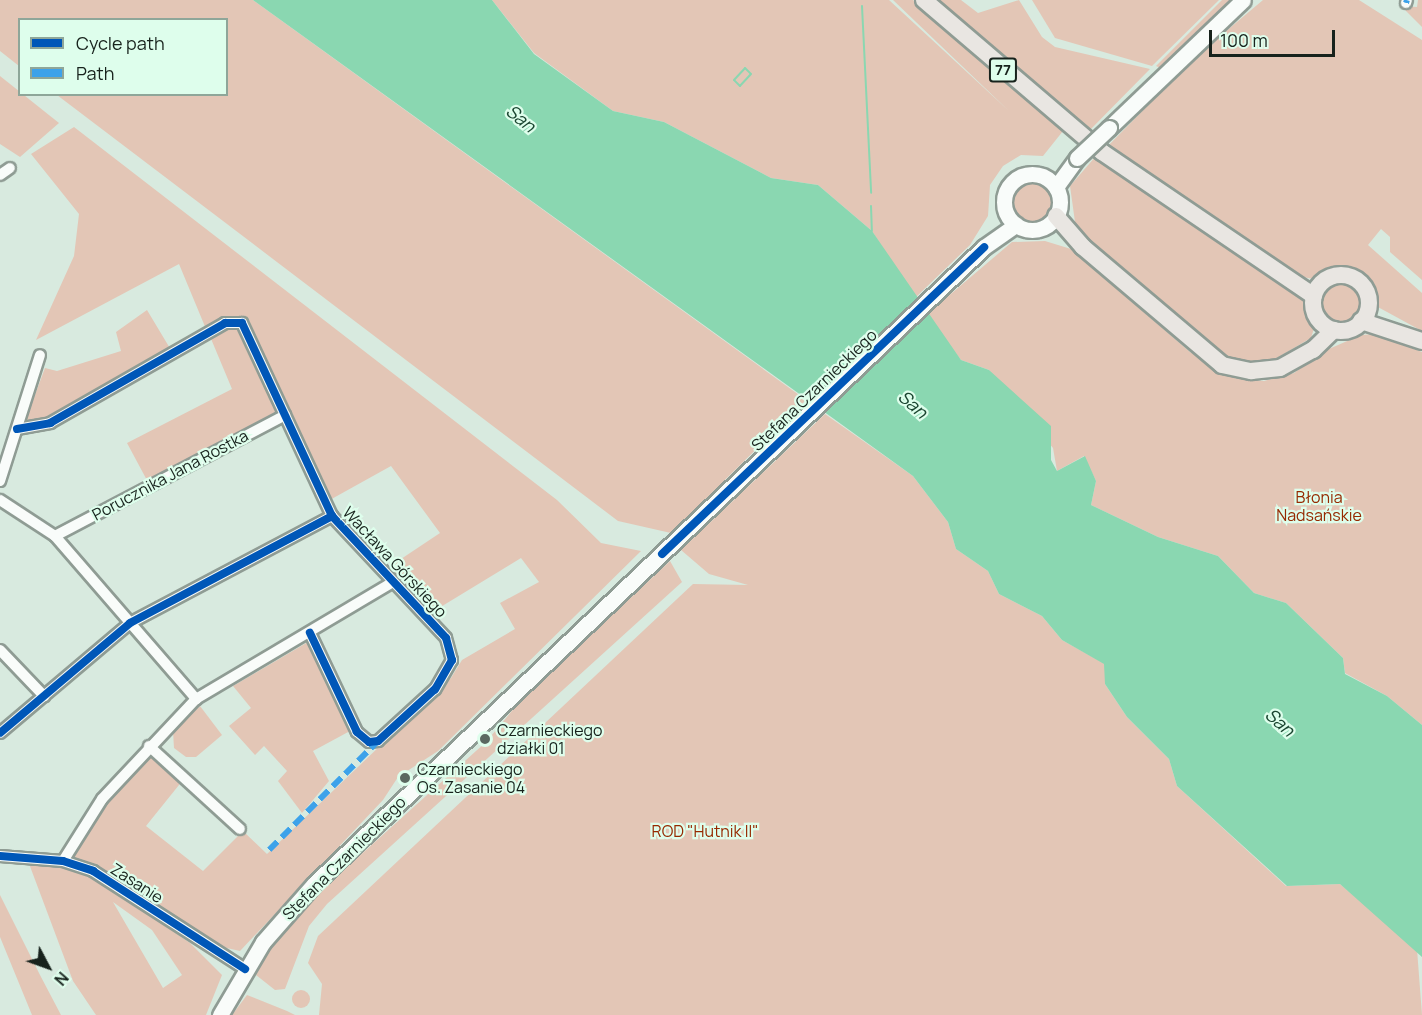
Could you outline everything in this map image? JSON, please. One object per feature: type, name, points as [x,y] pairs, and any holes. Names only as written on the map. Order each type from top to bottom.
[{"type":"main road","name":"77","points":[[924,0],[1102,152],[1279,269],[1317,290]]},
{"type":"main road","points":[[1052,221],[1218,363],[1255,371],[1298,359],[1328,326],[1365,315],[1422,341]]},
{"type":"main road","points":[[1328,326],[1317,290],[1336,275],[1354,278],[1366,291],[1365,315]]},
{"type":"street","points":[[1052,183],[1030,174],[1013,181],[1004,198],[1012,221],[1032,230],[1052,221],[1052,183],[1243,0]]},
{"type":"street","points":[[0,175],[10,168]]},
{"type":"street","name":"Stefana Czarnieckiego","points":[[220,1015],[245,969],[314,884],[1012,221]]},
{"type":"street","name":"Wacława Górskiego","points":[[17,429],[50,423],[236,321],[248,330],[332,516],[446,638],[452,660],[435,688],[378,741],[369,742],[357,732],[310,633]]},
{"type":"street","points":[[0,481],[40,355]]},
{"type":"street","name":"Porucznika Jana Rostka","points":[[55,536],[285,415]]},
{"type":"street","points":[[0,500],[55,536],[196,699]]},
{"type":"street","points":[[0,733],[130,624],[332,516]]},
{"type":"street","points":[[63,861],[102,799],[149,746],[196,699],[393,582]]},
{"type":"street","points":[[0,650],[44,696]]},
{"type":"street","points":[[149,746],[240,829]]},
{"type":"street","name":"Zasanie","points":[[0,856],[63,861],[110,880],[245,969]]},
{"type":"green space","points":[[0,0],[253,0],[806,400],[671,533],[618,521],[58,96],[228,96],[228,18],[18,18],[18,65],[0,51]]},
{"type":"green space","points":[[492,0],[889,0],[1009,111],[893,0],[913,0],[1063,131],[1043,156],[1021,155],[1003,166],[990,185],[988,216],[970,245],[915,298],[872,231],[818,185],[771,178],[664,122],[613,111],[534,53]]},
{"type":"green space","points":[[937,0],[961,0],[978,13],[1019,0],[1042,37],[1055,47],[1150,69],[1089,131]]},
{"type":"green space","points":[[1032,0],[1219,0],[1152,66],[1055,38]]},
{"type":"green space","points":[[1222,0],[1236,0],[1163,69],[1156,66]]},
{"type":"green space","points":[[1263,0],[1359,0],[1422,40],[1422,280],[1390,252],[1390,237],[1381,229],[1368,245],[1422,293],[1422,331],[1376,306],[1374,285],[1361,271],[1348,270],[1323,281],[1298,276],[1102,152],[1164,89],[1150,98],[1161,86]]},
{"type":"green space","points":[[1418,0],[1422,0],[1422,27],[1401,6],[1417,7]]},
{"type":"green space","points":[[0,76],[18,90],[18,96],[25,96],[59,123],[20,157],[0,144]]},
{"type":"green space","points":[[74,127],[557,500],[601,543],[641,551],[438,751],[398,777],[383,800],[240,951],[218,946],[70,855],[113,794],[151,754],[183,780],[146,826],[203,871],[243,831],[267,854],[451,678],[462,660],[515,629],[500,603],[539,582],[521,558],[434,611],[389,567],[440,533],[391,466],[328,501],[251,327],[236,318],[206,329],[179,264],[36,340],[74,256],[79,214],[31,154]]},
{"type":"green space","points":[[1096,156],[1307,296],[1315,325],[1311,338],[1270,362],[1237,361],[1219,353],[1070,226],[1075,222],[1070,186]]},
{"type":"green space","points":[[1032,182],[1040,183],[1046,188],[1051,194],[1051,210],[1046,216],[1040,221],[1032,222],[1024,221],[1018,216],[1013,210],[1012,202],[1013,194],[1018,188],[1024,183]]},
{"type":"green space","name":"Błonia Nadsańskie","points":[[1045,241],[1071,249],[1190,352],[1234,378],[1264,381],[1294,373],[1322,352],[1361,335],[1375,334],[1422,352],[1422,725],[1387,696],[1345,673],[1343,658],[1286,603],[1254,593],[1218,556],[1158,537],[1091,505],[1096,481],[1084,456],[1057,471],[1053,448],[989,370],[961,360],[926,315],[1012,242]]},
{"type":"green space","points":[[1341,283],[1349,284],[1355,289],[1360,295],[1360,311],[1355,317],[1349,322],[1341,323],[1333,322],[1327,317],[1322,311],[1321,303],[1322,295],[1327,289],[1333,284]]},
{"type":"green space","points":[[147,310],[171,350],[61,416],[32,425],[26,419],[45,368],[57,371],[121,351],[116,332]]},
{"type":"green space","points":[[228,326],[244,328],[281,414],[149,484],[127,443],[232,389],[209,334]]},
{"type":"green space","name":"ROD \"Hutnik II\"","points":[[825,414],[913,476],[948,522],[956,549],[988,571],[999,594],[1042,616],[1062,640],[1105,664],[1105,684],[1127,717],[1169,759],[1177,786],[1286,886],[1340,884],[1417,949],[1422,1015],[319,1015],[322,984],[308,963],[318,936],[693,584],[748,585],[709,574],[681,550]]},
{"type":"green space","points":[[670,561],[682,582],[327,904],[309,926],[285,989],[275,990],[256,975],[269,949],[306,904],[486,742],[521,700]]},
{"type":"green space","points":[[308,642],[350,731],[313,751],[329,781],[302,813],[278,781],[287,771],[264,746],[255,755],[229,726],[251,708],[233,686]]},
{"type":"green space","points":[[200,706],[222,735],[196,757],[186,757],[174,748],[173,731]]},
{"type":"green space","points":[[28,861],[75,869],[96,878],[190,943],[222,975],[206,1015],[96,1015],[73,981]],"holes":[[[113,902],[152,930],[182,975],[163,988]]]},
{"type":"green space","points":[[0,895],[61,1015],[32,1015],[0,937]]},
{"type":"green space","points":[[301,990],[307,993],[310,999],[307,1005],[301,1008],[295,1005],[292,999],[295,993]]},
{"type":"green space","points":[[247,995],[287,1011],[295,1015],[232,1015]]},
{"type":"water","name":"San","points":[[253,0],[492,0],[534,54],[613,111],[664,122],[771,178],[818,185],[872,231],[961,360],[989,370],[1051,426],[1051,460],[1057,471],[1085,456],[1096,481],[1091,505],[1158,537],[1218,556],[1254,593],[1286,603],[1343,658],[1345,674],[1387,696],[1422,725],[1422,957],[1340,884],[1287,886],[1177,786],[1169,759],[1127,717],[1105,684],[1104,664],[1062,640],[1042,616],[999,594],[988,571],[956,549],[948,522],[913,476]]},
{"type":"waterway","points":[[862,6],[871,193]]},
{"type":"waterway","points":[[745,68],[751,74],[740,86],[734,80],[745,68]]},
{"type":"waterway","points":[[871,206],[872,231]]},
{"type":"marked path","points":[[269,850],[378,741]]},
{"type":"cycle path","points":[[662,554],[984,247]]},
{"type":"cycle path","points":[[17,429],[50,423],[225,323],[242,323],[332,516],[446,638],[452,660],[435,689],[378,741],[369,742],[357,732],[310,633]]},
{"type":"cycle path","points":[[0,733],[130,623],[332,516]]},
{"type":"cycle path","points":[[0,856],[63,861],[93,871],[245,969]]},
{"type":"place","name":"Czarnieckiego działki 01","points":[[485,739]]},
{"type":"place","name":"Czarnieckiego Os. Zasanie 04","points":[[405,778]]}]
